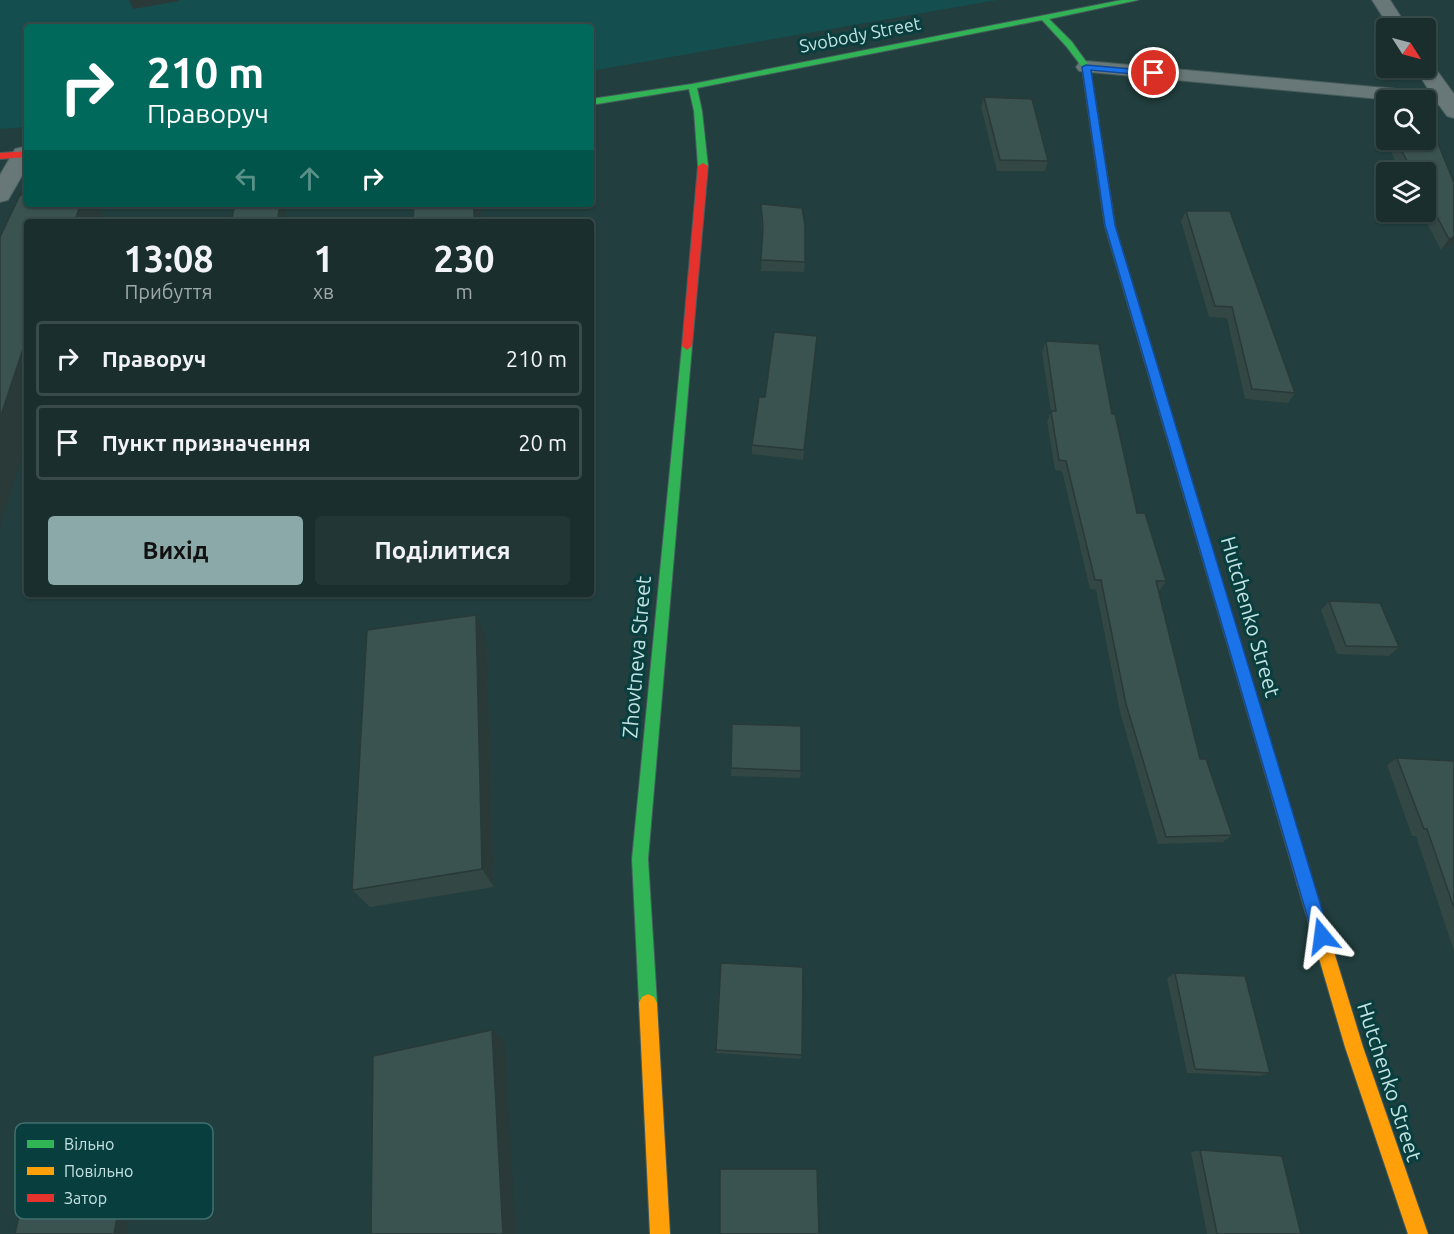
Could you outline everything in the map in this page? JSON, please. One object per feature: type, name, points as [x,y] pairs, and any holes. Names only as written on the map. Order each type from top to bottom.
[{"type":"street","name":"Svobody Street","points":[[594,102],[692,86],[1134,0]]},
{"type":"street","points":[[1381,0],[1393,18]]},
{"type":"street","name":"Hutchenko Street","points":[[1044,18],[1069,44],[1086,67],[1110,225],[1354,1047],[1418,1234]]},
{"type":"street","points":[[1086,67],[1451,103]]},
{"type":"street","points":[[1432,78],[1451,103]]},
{"type":"street","name":"Zhovtneva Street","points":[[660,1234],[640,859],[703,169],[698,111],[692,86]]},
{"type":"street","points":[[0,156],[24,154]]},
{"type":"street","points":[[0,193],[24,156]]},
{"type":"shaded area","points":[[0,0],[997,0],[594,70],[594,24],[24,24],[24,127],[0,129]]},
{"type":"building","points":[[984,97],[1032,99],[1048,161],[1000,160]]},
{"type":"building","points":[[1436,138],[1454,183],[1454,237],[1449,239],[1436,215],[1436,162],[1408,162],[1401,150],[1436,150]]},
{"type":"building","points":[[20,195],[24,195],[24,207],[80,207],[75,219],[24,219],[24,346],[0,418],[0,237]]},
{"type":"building","points":[[761,204],[802,208],[805,226],[805,262],[761,260],[763,227]]},
{"type":"building","points":[[234,207],[280,207],[278,219],[232,219]]},
{"type":"building","points":[[414,207],[474,207],[474,219],[413,219]]},
{"type":"building","points":[[1186,211],[1230,211],[1295,393],[1252,389],[1232,307],[1215,306]]},
{"type":"building","points":[[774,332],[817,336],[804,450],[752,445],[759,397],[765,397]]},
{"type":"building","points":[[1046,341],[1099,344],[1112,414],[1115,414],[1137,513],[1145,513],[1166,581],[1156,581],[1200,759],[1206,759],[1232,835],[1166,837],[1126,704],[1101,580],[1095,580],[1066,461],[1059,460],[1051,411],[1056,411]]},
{"type":"building","points":[[1329,601],[1380,603],[1399,647],[1346,646]]},
{"type":"building","points":[[476,615],[482,869],[352,890],[367,630]]},
{"type":"building","points":[[732,724],[801,726],[801,771],[731,768]]},
{"type":"building","points":[[1397,758],[1454,761],[1454,908],[1427,829],[1424,829]]},
{"type":"building","points":[[721,963],[803,967],[802,1055],[716,1050]]},
{"type":"building","points":[[1175,973],[1245,976],[1270,1073],[1195,1069]]},
{"type":"building","points":[[492,1030],[503,1234],[371,1234],[373,1056]]},
{"type":"building","points":[[1200,1150],[1282,1156],[1301,1234],[1217,1234]]},
{"type":"building","points":[[720,1169],[817,1169],[819,1234],[720,1234]]},
{"type":"building","points":[[18,1219],[117,1219],[114,1234],[15,1234]]},
{"type":"traffic: fast","points":[[594,102],[692,86],[1134,0]]},
{"type":"traffic: fast","points":[[1044,18],[1069,44],[1086,67],[1110,226],[1254,711]]},
{"type":"traffic: fast","points":[[692,86],[698,111],[703,166]]},
{"type":"traffic: fast","points":[[648,1003],[640,859],[687,346]]},
{"type":"traffic: slow","points":[[1305,883],[1354,1047],[1418,1234]]},
{"type":"traffic: slow","points":[[648,1003],[660,1234]]},
{"type":"traffic: jam","points":[[0,156],[24,154]]},
{"type":"traffic: jam","points":[[687,346],[703,166]]},
{"type":"traffic: jam","points":[[1254,711],[1305,883]]},
{"type":"route","points":[[1154,73],[1086,67],[1110,225],[1322,936]]}]
